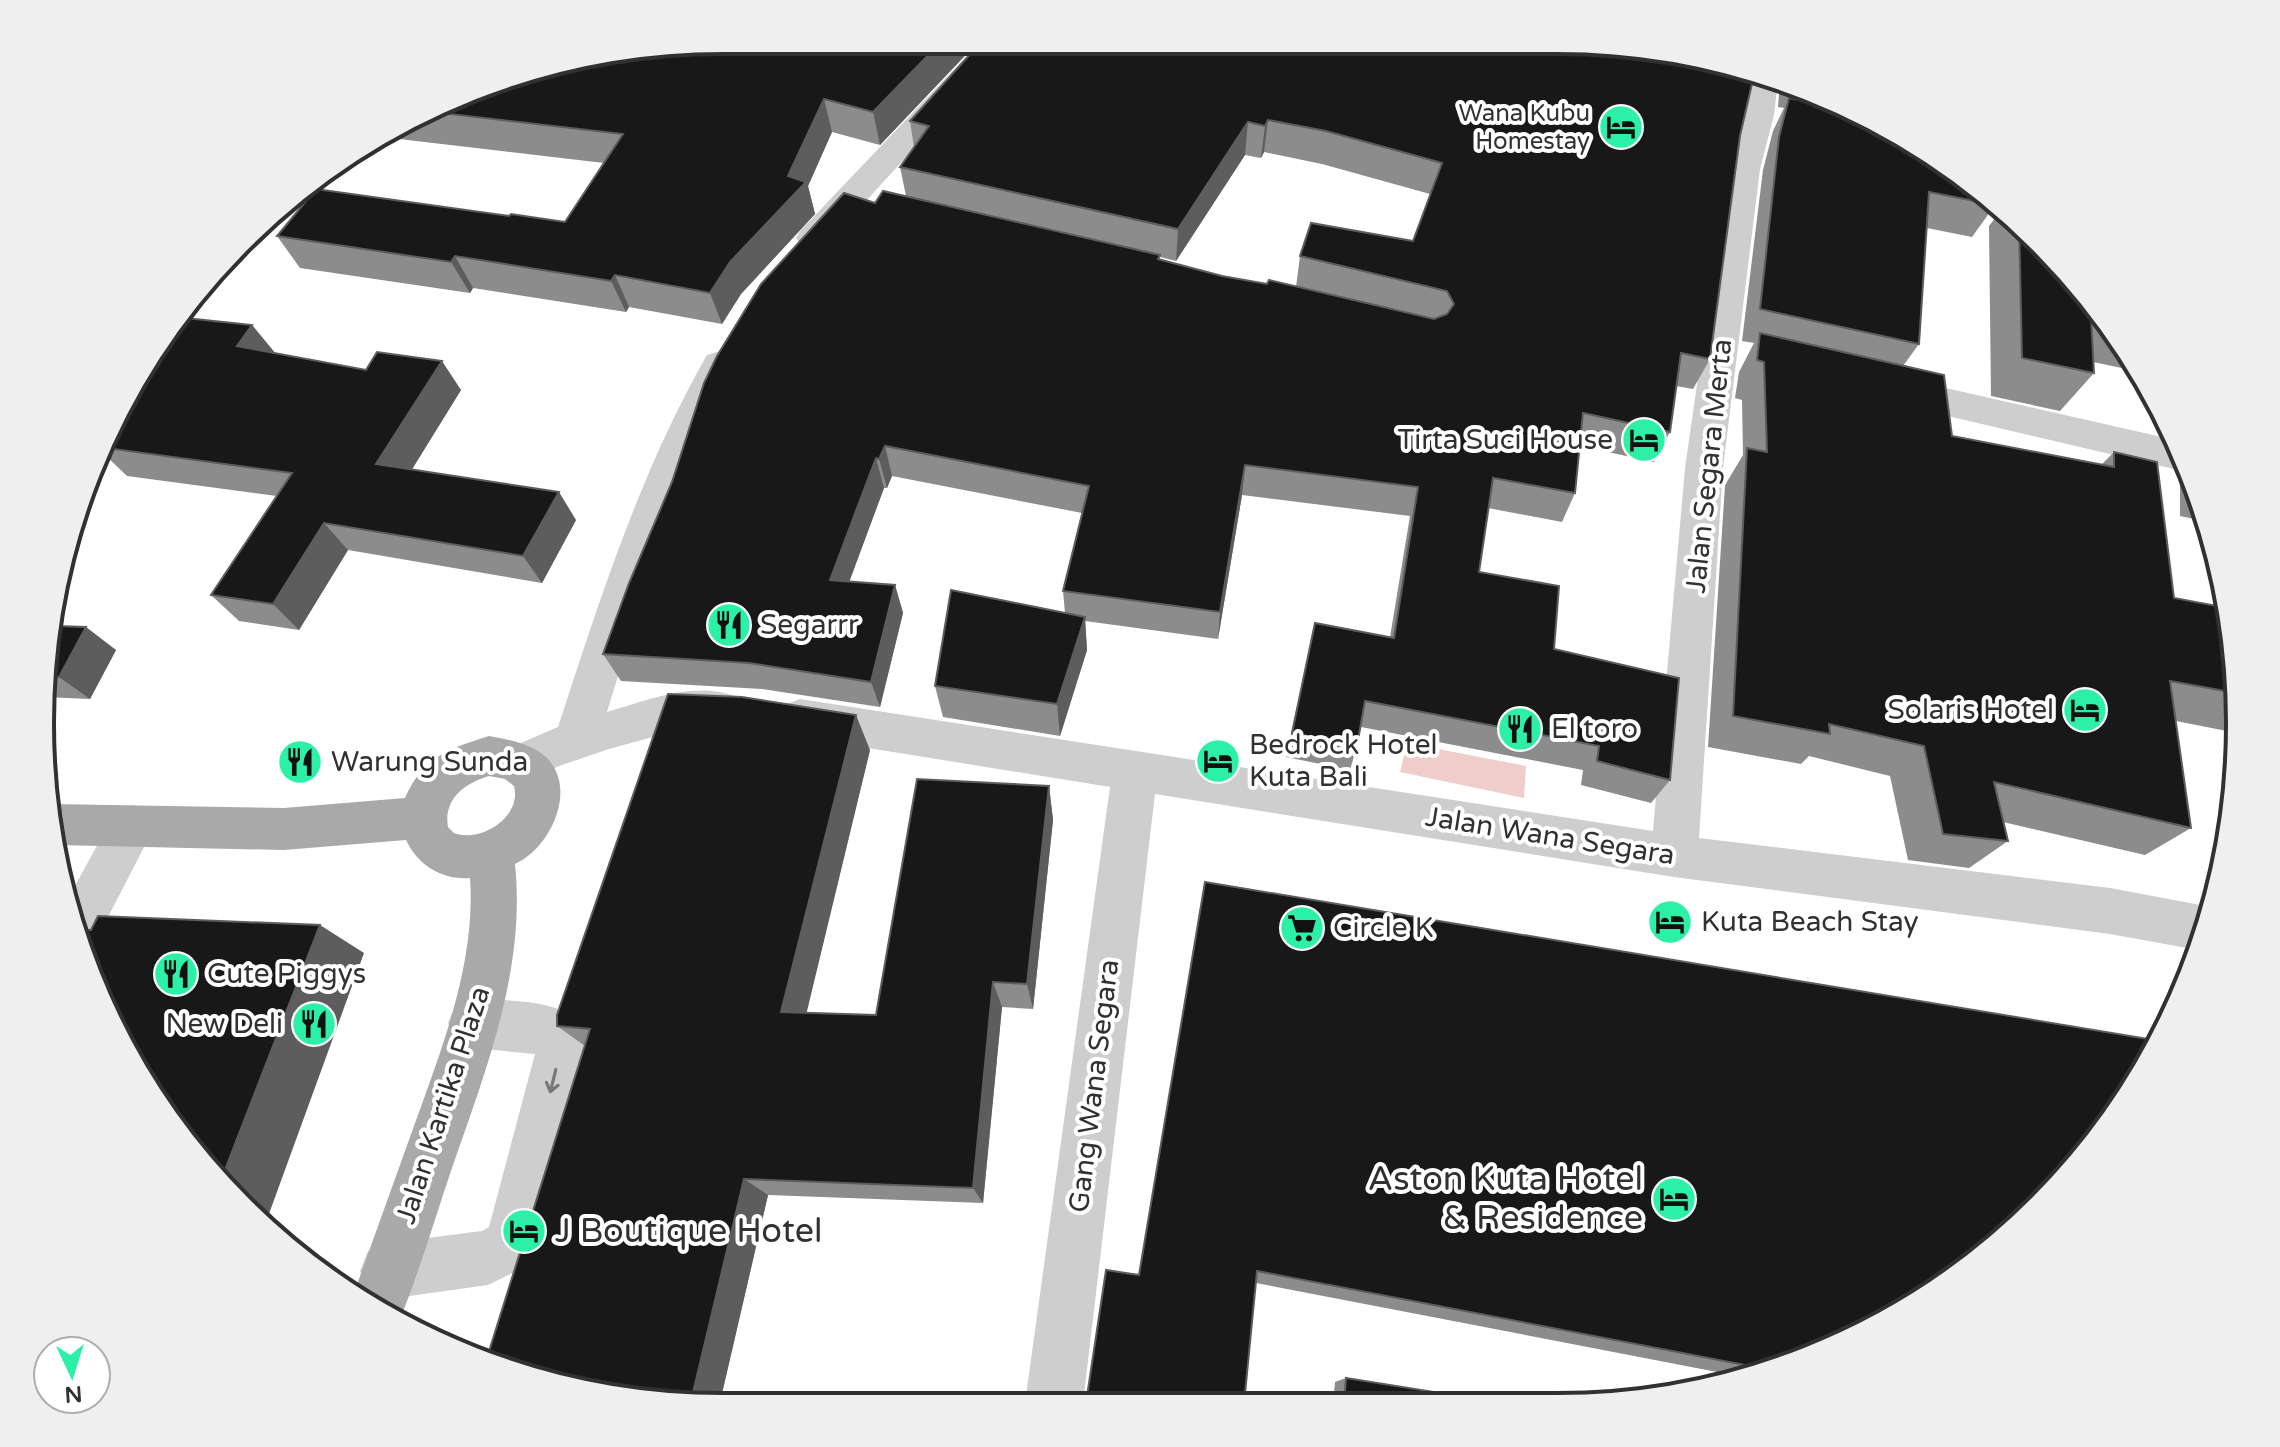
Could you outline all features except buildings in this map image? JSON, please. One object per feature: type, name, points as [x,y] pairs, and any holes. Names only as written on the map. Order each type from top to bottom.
[{"type":"main road","points":[[489,756],[507,757],[523,763],[534,774],[539,791],[538,809],[528,827],[511,843],[491,853],[469,858],[434,848],[425,834],[422,817],[426,800],[436,784],[452,770],[489,756]]},
{"type":"main road","points":[[62,824],[293,829],[371,825],[422,817]]},
{"type":"main road","name":"Jalan Kartika Plaza","points":[[383,1288],[456,1081],[473,1023],[493,935],[495,898],[491,853]]},
{"type":"street","points":[[794,259],[865,204],[986,54]]},
{"type":"street","name":"Jalan Segara Merta","points":[[1674,856],[1704,468],[1737,355],[1744,169],[1772,118],[1765,88]]},
{"type":"street","points":[[575,742],[632,568],[671,464],[708,384],[740,331]]},
{"type":"street","points":[[1860,383],[2169,453]]},
{"type":"street","name":"Jalan Wana Segara","points":[[523,763],[545,751],[689,708],[762,711],[1674,856],[2110,911],[2194,927]]},
{"type":"street","name":"Gang Wana Segara","points":[[1055,1393],[1135,770]]},
{"type":"street","points":[[83,917],[132,826]]},
{"type":"street","points":[[383,1288],[488,1258],[512,1245],[563,1043],[549,1031],[473,1023]]},
{"type":"shaded area","points":[[1407,743],[1526,766],[1524,798],[1400,772]]},
{"type":"place","name":"Wana Kubu Homestay","points":[[1621,127]]},
{"type":"place","name":"Tirta Suci House","points":[[1644,440]]},
{"type":"place","name":"Segarrr","points":[[729,625]]},
{"type":"place","name":"Solaris Hotel","points":[[2085,710]]},
{"type":"place","name":"El toro","points":[[1520,729]]},
{"type":"place","name":"Bedrock Hotel Kuta Bali","points":[[1218,761]]},
{"type":"place","name":"Warung Sunda","points":[[300,762]]},
{"type":"place","name":"Kuta Beach Stay","points":[[1670,922]]},
{"type":"place","name":"Circle K","points":[[1302,928]]},
{"type":"place","name":"Cute Piggys","points":[[176,974]]},
{"type":"place","name":"New Deli","points":[[314,1024]]},
{"type":"place","name":"Aston Kuta Hotel & Residence","points":[[1674,1199]]},
{"type":"place","name":"J Boutique Hotel","points":[[524,1231]]}]
